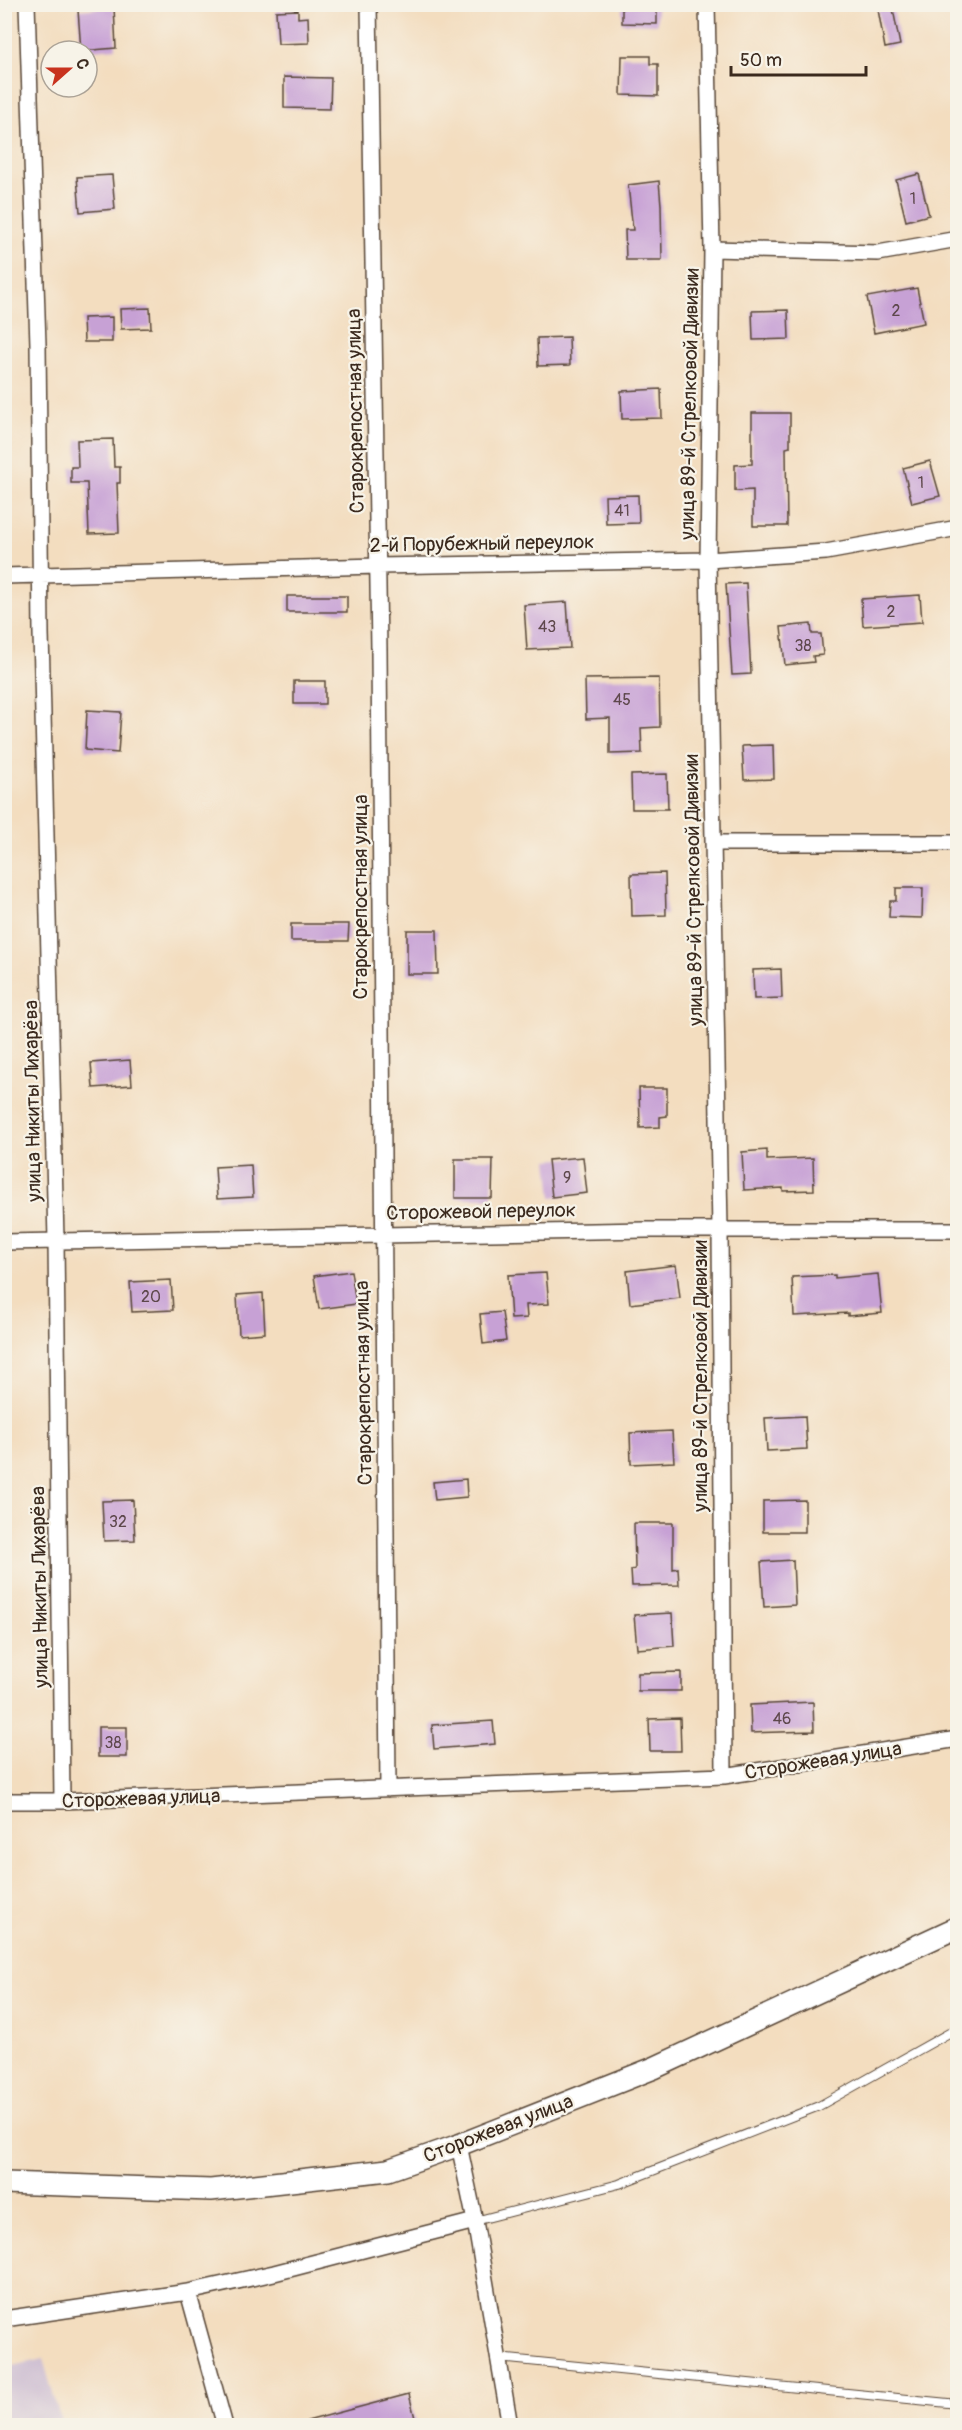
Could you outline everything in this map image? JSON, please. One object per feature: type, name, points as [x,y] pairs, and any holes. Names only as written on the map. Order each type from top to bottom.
[{"type":"main road","name":"Сторожевая улица","points":[[4,2183],[211,2190],[388,2170],[459,2145],[654,2068],[957,1927]]},
{"type":"street","name":"улица Никиты Лихарёва","points":[[27,4],[38,345],[56,1240],[62,1801]]},
{"type":"street","name":"Старокрепостная улица","points":[[369,4],[378,566],[388,1789]]},
{"type":"street","name":"улица 89-й Стрелковой Дивизии","points":[[707,4],[712,249],[708,561],[720,1230],[724,1776]]},
{"type":"street","points":[[712,249],[878,253],[957,239]]},
{"type":"street","name":"2-й Порубежный переулок","points":[[4,576],[378,566],[708,561],[826,552],[957,528]]},
{"type":"street","points":[[713,843],[957,843]]},
{"type":"street","name":"Сторожевой переулок","points":[[4,1242],[383,1234],[957,1230]]},
{"type":"street","name":"Сторожевая улица","points":[[4,1801],[62,1801],[724,1776],[957,1739]]},
{"type":"street","points":[[459,2145],[475,2221],[510,2426]]},
{"type":"street","points":[[4,2319],[188,2292],[274,2273],[475,2221]]},
{"type":"street","points":[[188,2292],[225,2426]]},
{"type":"lane","points":[[475,2221],[619,2184],[819,2106],[957,2028]]},
{"type":"lane","points":[[498,2358],[957,2404]]},
{"type":"shaded area","points":[[43,2359],[62,2425],[5,2425],[5,2368]]},
{"type":"building","points":[[622,4],[657,4],[657,24],[622,23]]},
{"type":"building","points":[[877,4],[892,4],[900,45],[885,48]]},
{"type":"building","points":[[114,7],[116,48],[99,49],[99,39],[80,39],[78,10]]},
{"type":"building","points":[[298,10],[298,18],[308,17],[309,43],[278,44],[276,11]]},
{"type":"building","points":[[622,56],[650,56],[650,64],[658,64],[658,96],[621,95]]},
{"type":"building","points":[[284,77],[331,78],[330,109],[284,108]]},
{"type":"building","points":[[919,174],[929,215],[906,221],[896,180]]},
{"type":"building","points":[[112,175],[115,209],[80,212],[77,177]]},
{"type":"building","points":[[659,181],[662,260],[626,260],[625,230],[633,230],[628,185]]},
{"type":"building","points":[[917,288],[924,323],[874,333],[867,297]]},
{"type":"building","points":[[150,308],[151,328],[121,329],[120,309]]},
{"type":"building","points":[[788,310],[789,339],[753,340],[752,311]]},
{"type":"building","points":[[112,317],[112,342],[84,342],[83,318]]},
{"type":"building","points":[[569,337],[570,365],[538,366],[537,338]]},
{"type":"building","points":[[661,389],[662,418],[622,419],[621,391]]},
{"type":"building","points":[[752,413],[790,413],[790,447],[786,448],[787,526],[753,526],[753,490],[735,491],[735,465],[752,464]]},
{"type":"building","points":[[113,439],[114,467],[120,467],[120,483],[117,483],[119,533],[89,534],[87,483],[71,483],[71,467],[78,467],[77,440]]},
{"type":"building","points":[[930,461],[940,496],[912,503],[903,468]]},
{"type":"building","points":[[638,495],[639,523],[606,524],[605,496]]},
{"type":"building","points":[[746,583],[751,674],[732,675],[726,584]]},
{"type":"building","points":[[920,595],[922,622],[863,626],[861,599]]},
{"type":"building","points":[[287,596],[347,596],[347,612],[287,612]]},
{"type":"building","points":[[567,602],[570,648],[527,650],[524,605]]},
{"type":"building","points":[[811,624],[812,634],[821,634],[823,655],[813,656],[814,662],[785,665],[781,627]]},
{"type":"building","points":[[659,678],[660,727],[641,728],[642,753],[610,754],[610,718],[586,719],[585,679]]},
{"type":"building","points":[[294,681],[325,681],[325,704],[294,704]]},
{"type":"building","points":[[87,710],[121,712],[118,753],[85,750]]},
{"type":"building","points":[[773,745],[774,779],[744,780],[742,746]]},
{"type":"building","points":[[667,774],[668,809],[632,809],[631,775]]},
{"type":"building","points":[[665,873],[666,915],[632,916],[631,874]]},
{"type":"building","points":[[896,888],[923,888],[922,918],[889,917],[890,901],[896,901]]},
{"type":"building","points":[[291,924],[349,924],[348,941],[291,941]]},
{"type":"building","points":[[407,930],[437,930],[438,974],[407,974]]},
{"type":"building","points":[[781,969],[782,998],[754,999],[753,970]]},
{"type":"building","points":[[130,1060],[132,1085],[93,1088],[91,1063]]},
{"type":"building","points":[[639,1088],[667,1088],[667,1116],[660,1117],[660,1127],[640,1128]]},
{"type":"building","points":[[767,1150],[767,1160],[813,1158],[814,1190],[783,1191],[783,1188],[744,1190],[742,1152]]},
{"type":"building","points":[[583,1157],[587,1193],[552,1197],[548,1160]]},
{"type":"building","points":[[455,1159],[493,1159],[492,1198],[455,1198]]},
{"type":"building","points":[[251,1165],[253,1197],[217,1199],[215,1167]]},
{"type":"building","points":[[676,1265],[680,1298],[630,1304],[627,1271]]},
{"type":"building","points":[[351,1271],[356,1304],[319,1309],[314,1276]]},
{"type":"building","points":[[546,1273],[549,1304],[526,1305],[527,1318],[511,1319],[508,1275]]},
{"type":"building","points":[[878,1274],[882,1313],[848,1316],[848,1313],[794,1316],[792,1277],[835,1275],[835,1278]]},
{"type":"building","points":[[171,1280],[173,1310],[132,1312],[130,1282]]},
{"type":"building","points":[[263,1293],[265,1333],[239,1335],[237,1295]]},
{"type":"building","points":[[502,1312],[506,1341],[483,1344],[480,1314]]},
{"type":"building","points":[[805,1416],[807,1449],[767,1451],[765,1418]]},
{"type":"building","points":[[672,1431],[674,1462],[631,1464],[630,1433]]},
{"type":"building","points":[[466,1479],[467,1497],[435,1500],[433,1482]]},
{"type":"building","points":[[133,1500],[135,1540],[104,1541],[102,1501]]},
{"type":"building","points":[[805,1500],[805,1532],[763,1532],[763,1501]]},
{"type":"building","points":[[634,1523],[673,1523],[673,1569],[678,1568],[679,1585],[632,1586],[631,1570],[635,1569]]},
{"type":"building","points":[[793,1560],[795,1605],[764,1607],[761,1562]]},
{"type":"building","points":[[672,1613],[674,1646],[637,1649],[634,1615]]},
{"type":"building","points":[[681,1672],[681,1691],[638,1691],[638,1673]]},
{"type":"building","points":[[813,1702],[814,1731],[751,1733],[750,1705]]},
{"type":"building","points":[[680,1718],[681,1751],[650,1751],[649,1719]]},
{"type":"building","points":[[493,1721],[495,1744],[434,1749],[432,1725]]},
{"type":"building","points":[[98,1727],[127,1727],[127,1757],[98,1757]]},
{"type":"building","points":[[409,2394],[417,2426],[308,2426],[307,2421]]}]
